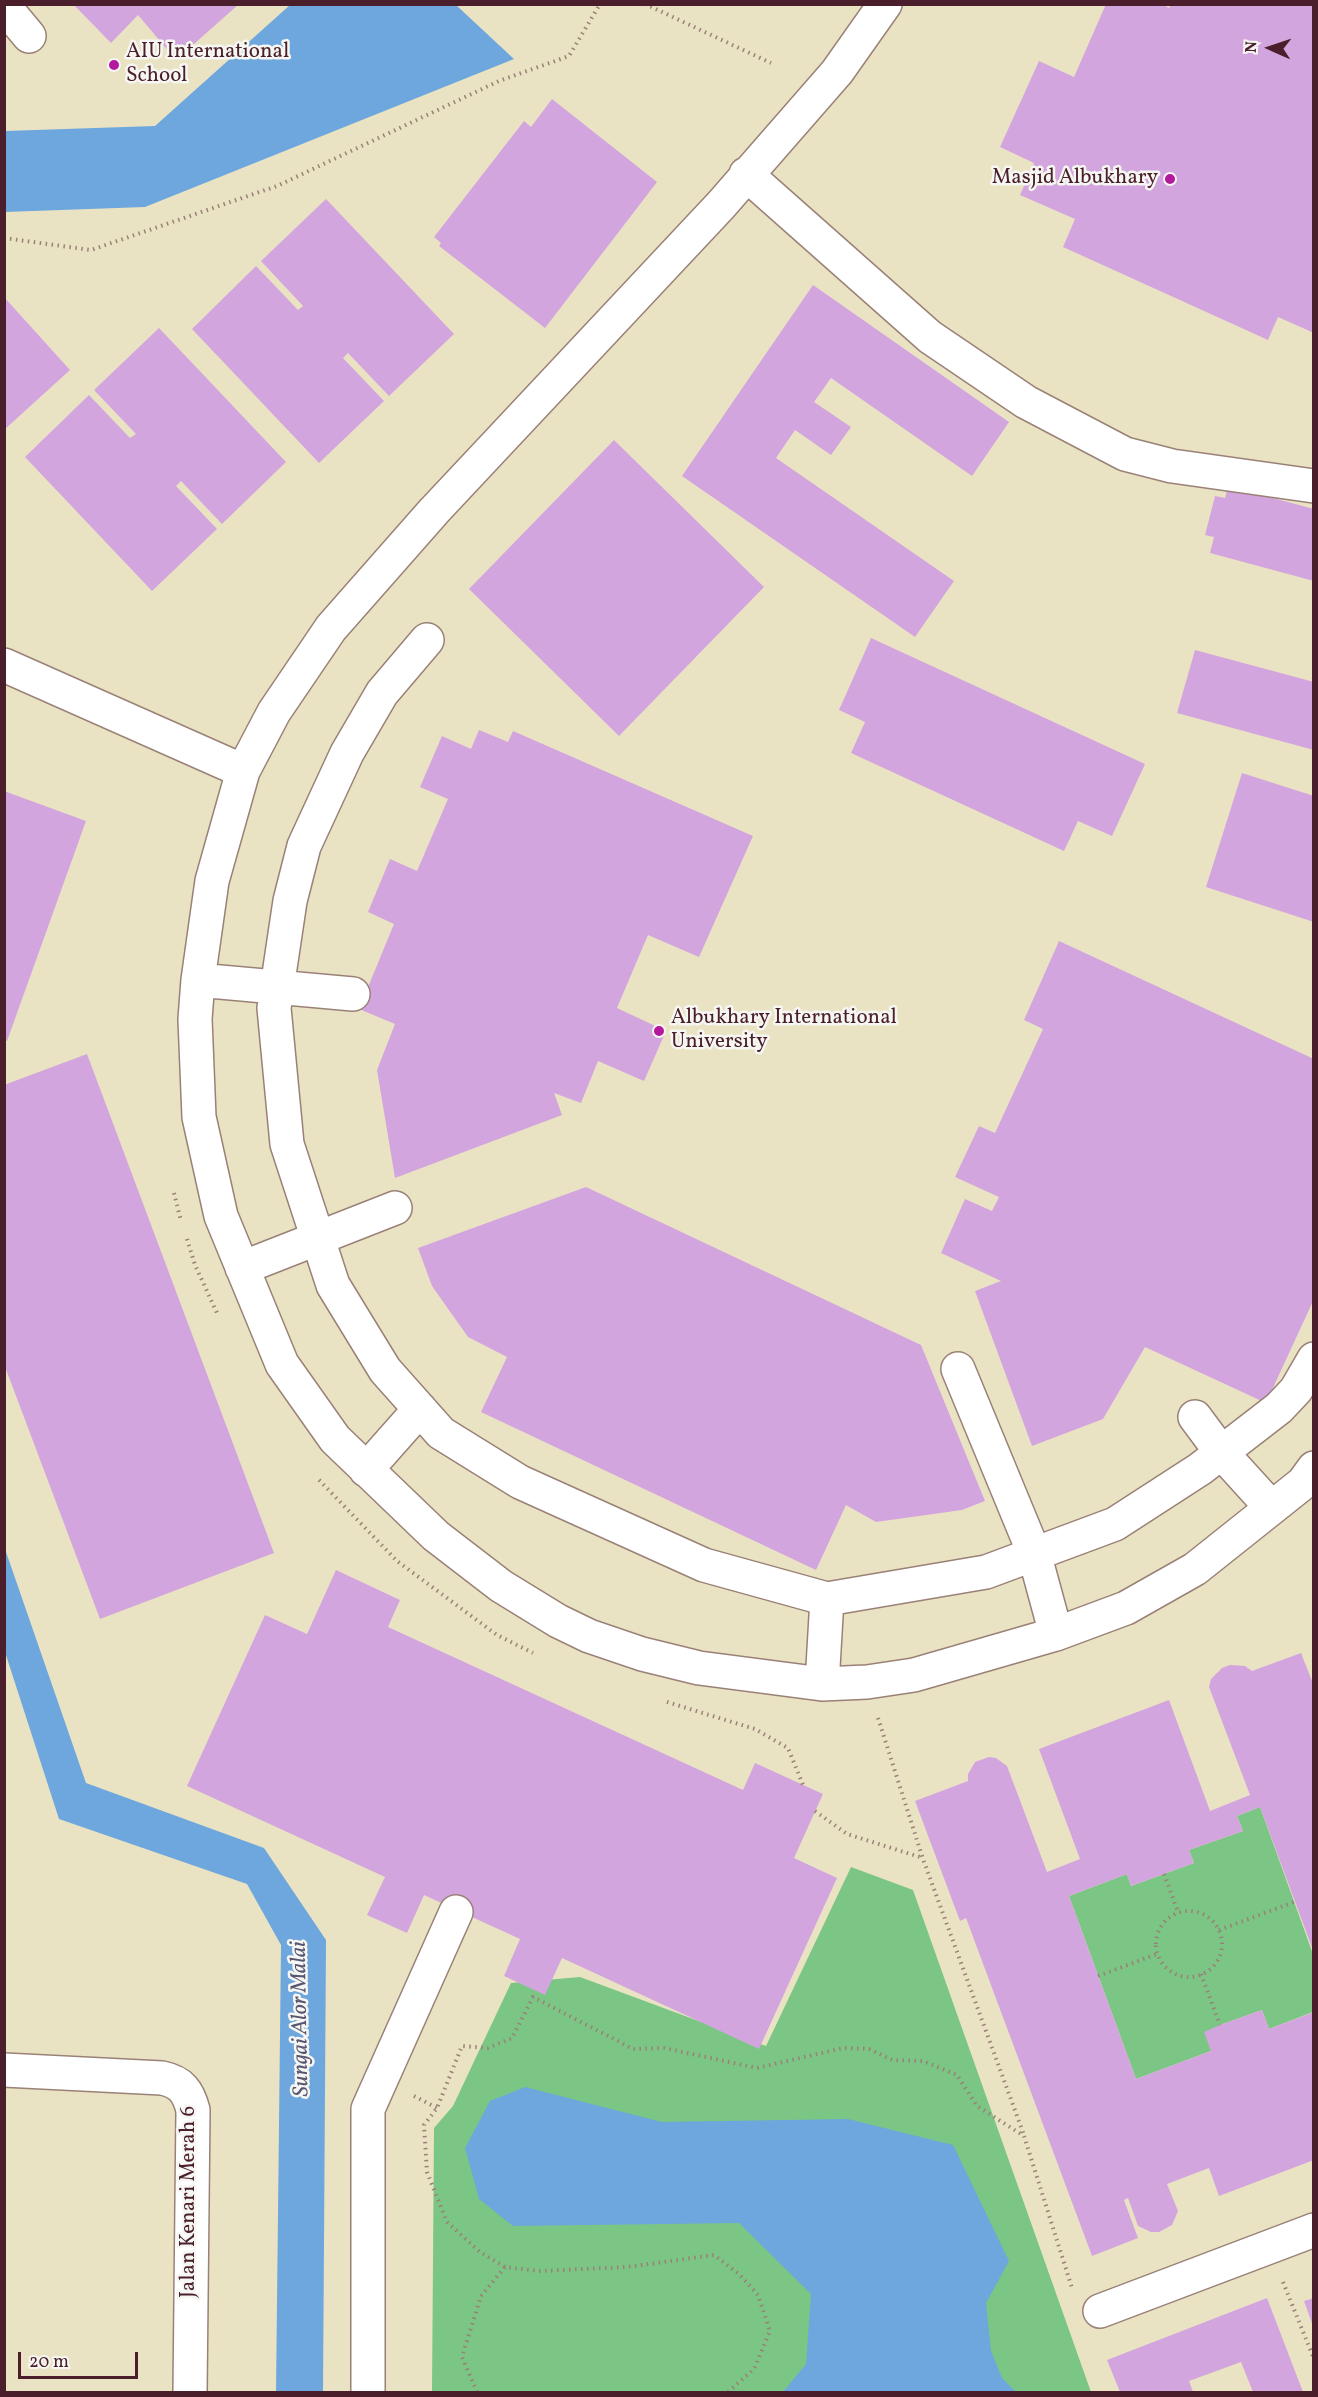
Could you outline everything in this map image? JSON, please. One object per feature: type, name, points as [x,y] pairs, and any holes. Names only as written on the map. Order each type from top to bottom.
[{"type":"street","points":[[885,4],[837,72],[721,205],[434,511],[331,628],[274,712],[243,771],[212,881],[198,980],[195,1019],[199,1117],[221,1216],[282,1364],[335,1439],[366,1470],[436,1536],[501,1586],[558,1622],[589,1636],[642,1654],[699,1668],[822,1684],[867,1682],[914,1675],[1056,1634],[1126,1608],[1195,1569],[1303,1482],[1314,1468]]},
{"type":"street","points":[[4,6],[29,36]]},
{"type":"street","points":[[746,174],[930,337],[1026,402],[1125,454],[1172,466],[1314,486]]},
{"type":"street","points":[[427,640],[382,693],[346,753],[304,846],[290,901],[274,1008],[287,1144],[333,1285],[385,1370],[441,1433],[520,1482],[704,1565],[827,1599],[986,1572],[1115,1524],[1200,1469],[1279,1408],[1296,1390],[1314,1359]]},
{"type":"street","points":[[4,665],[243,771]]},
{"type":"street","points":[[198,980],[353,994]]},
{"type":"street","points":[[242,1268],[395,1208]]},
{"type":"street","points":[[958,1370],[1034,1553],[1056,1634]]},
{"type":"street","points":[[366,1470],[420,1409]]},
{"type":"street","points":[[1195,1417],[1221,1452],[1271,1507]]},
{"type":"street","points":[[822,1684],[827,1599]]},
{"type":"street","points":[[368,2392],[368,2109],[456,1912]]},
{"type":"street","name":"Jalan Kenari Merah 6","points":[[4,2070],[162,2078],[173,2080],[183,2087],[189,2096],[193,2110],[190,2392]]},
{"type":"street","points":[[1100,2311],[1314,2230]]},
{"type":"path","points":[[4,238],[91,250],[277,186],[499,81],[569,56],[600,4]]},
{"type":"path","points":[[645,4],[771,63]]},
{"type":"path","points":[[867,1682],[923,1859],[1024,2136],[1077,2304],[1100,2311]]},
{"type":"path","points":[[815,1811],[847,1834],[923,1859]]},
{"type":"path","points":[[1164,1874],[1178,1912]]},
{"type":"path","points":[[1219,1930],[1294,1902]]},
{"type":"path","points":[[1178,1912],[1197,1912],[1214,1922],[1219,1930],[1222,1941],[1221,1951],[1210,1969],[1202,1974],[1191,1977],[1170,1971],[1157,1954],[1156,1944],[1162,1924],[1178,1912]]},
{"type":"path","points":[[1098,1976],[1157,1954]]},
{"type":"path","points":[[1202,1974],[1220,2025]]},
{"type":"path","points":[[728,2392],[754,2369],[770,2331],[758,2295],[739,2274],[714,2255],[627,2267],[539,2271],[505,2268],[480,2252],[447,2222],[427,2172],[424,2125],[437,2108],[462,2046],[488,2048],[512,2038],[533,1997],[633,2049],[664,2048],[758,2068],[843,2048],[869,2049],[891,2060],[923,2061],[957,2075],[977,2106],[1024,2136]]},
{"type":"path","points":[[1270,2247],[1314,2359]]},
{"type":"path","points":[[477,2392],[462,2357],[481,2296],[505,2268]]},
{"type":"green space","points":[[1260,1807],[1313,1954],[1313,2012],[1269,2029],[1262,2010],[1220,2025],[1211,2051],[1136,2079],[1069,1896],[1127,1874],[1131,1886],[1194,1863],[1189,1850],[1243,1831],[1237,1816]]},
{"type":"green space","points":[[851,1867],[913,1890],[1091,2392],[432,2392],[434,2128],[453,2106],[511,1983],[580,1977],[766,2046]]},
{"type":"water","points":[[290,5],[456,5],[514,59],[145,207],[5,212],[5,131],[155,126]]},
{"type":"water","name":"Sungai Alor Malai","points":[[5,1549],[86,1783],[264,1848],[326,1940],[323,2392],[276,2392],[281,1945],[247,1884],[59,1819],[5,1652]]},
{"type":"water","points":[[525,2087],[662,2122],[848,2119],[953,2145],[1009,2261],[986,2303],[991,2351],[1002,2378],[1016,2392],[783,2392],[806,2364],[811,2294],[739,2223],[513,2226],[479,2199],[465,2148],[490,2101]]},
{"type":"building","points":[[73,4],[239,4],[176,60],[138,15],[111,43]]},
{"type":"building","name":"Masjid Albukhary","points":[[1106,4],[1162,4],[1169,8],[1171,4],[1314,4],[1314,333],[1278,317],[1268,340],[1063,247],[1075,219],[1020,195],[1034,163],[1000,147],[1039,61],[1074,77]]},
{"type":"building","points":[[552,99],[657,182],[545,328],[439,246],[441,243],[434,237],[524,121],[531,127]]},
{"type":"building","points":[[326,199],[454,334],[389,396],[348,353],[343,358],[384,401],[319,463],[192,329],[256,266],[298,310],[303,306],[261,261]]},
{"type":"building","points":[[813,285],[1009,422],[972,476],[831,378],[814,402],[851,427],[831,455],[795,430],[776,458],[954,581],[915,637],[682,476]]},
{"type":"building","points":[[4,297],[70,370],[4,430]]},
{"type":"building","points":[[159,328],[286,462],[222,524],[181,481],[176,486],[217,529],[152,591],[25,457],[89,395],[130,438],[136,434],[94,390]]},
{"type":"building","points":[[614,440],[764,587],[619,736],[469,589]]},
{"type":"building","points":[[1228,486],[1314,509],[1314,581],[1210,553],[1214,537],[1205,535],[1215,496],[1225,498]]},
{"type":"building","points":[[871,638],[1145,764],[1112,836],[1078,821],[1064,851],[851,753],[865,722],[839,710]]},
{"type":"building","points":[[1195,650],[1314,682],[1314,750],[1177,713]]},
{"type":"building","points":[[479,730],[508,742],[513,731],[753,836],[699,957],[648,935],[617,1008],[666,1031],[644,1081],[598,1061],[581,1103],[554,1093],[562,1115],[395,1178],[377,1070],[395,1024],[359,1009],[394,924],[368,912],[390,859],[417,871],[448,799],[420,787],[442,736],[471,749]]},
{"type":"building","points":[[1242,773],[1314,796],[1314,922],[1206,887]]},
{"type":"building","points":[[4,791],[86,821],[7,1041],[4,1040]]},
{"type":"building","points":[[1059,941],[1314,1059],[1314,1299],[1266,1403],[1145,1347],[1103,1419],[1032,1446],[975,1291],[1001,1281],[941,1253],[965,1199],[992,1211],[999,1197],[955,1177],[979,1126],[995,1133],[1043,1029],[1024,1020]]},
{"type":"building","points":[[87,1054],[274,1553],[100,1619],[4,1364],[4,1085]]},
{"type":"building","points":[[586,1187],[921,1345],[985,1501],[962,1510],[876,1522],[846,1505],[816,1570],[481,1412],[507,1357],[468,1337],[432,1286],[418,1248]]},
{"type":"building","points":[[336,1570],[400,1600],[388,1627],[743,1790],[755,1763],[823,1794],[794,1858],[837,1878],[759,2049],[562,1958],[545,1995],[504,1976],[520,1939],[424,1895],[407,1933],[367,1915],[385,1877],[187,1786],[265,1615],[307,1634]]},
{"type":"building","points":[[1301,1653],[1314,1686],[1314,1953],[1260,1807],[1237,1816],[1243,1831],[1189,1850],[1194,1863],[1131,1886],[1127,1874],[1069,1896],[1136,2079],[1211,2051],[1204,2032],[1220,2025],[1262,2010],[1269,2029],[1314,2012],[1314,2160],[1219,2196],[1209,2168],[1167,2184],[1178,2211],[1172,2225],[1159,2232],[1151,2232],[1138,2226],[1128,2198],[1124,2200],[1138,2238],[1092,2256],[966,1918],[960,1921],[915,1801],[968,1781],[968,1774],[975,1762],[989,1757],[996,1758],[1007,1766],[1047,1872],[1080,1859],[1039,1749],[1169,1700],[1210,1811],[1250,1795],[1209,1687],[1211,1679],[1222,1668],[1230,1665],[1245,1666],[1252,1671]]},
{"type":"building","points":[[1267,2298],[1303,2392],[1253,2392],[1241,2362],[1189,2381],[1193,2392],[1120,2392],[1107,2360]]},
{"type":"building","points":[[1314,2298],[1314,2326],[1313,2326],[1304,2301]]},
{"type":"place","name":"AIU International School","points":[[114,65]]},
{"type":"place","name":"Masjid Albukhary","points":[[1170,179]]},
{"type":"place","name":"Albukhary International University","points":[[659,1031]]}]
